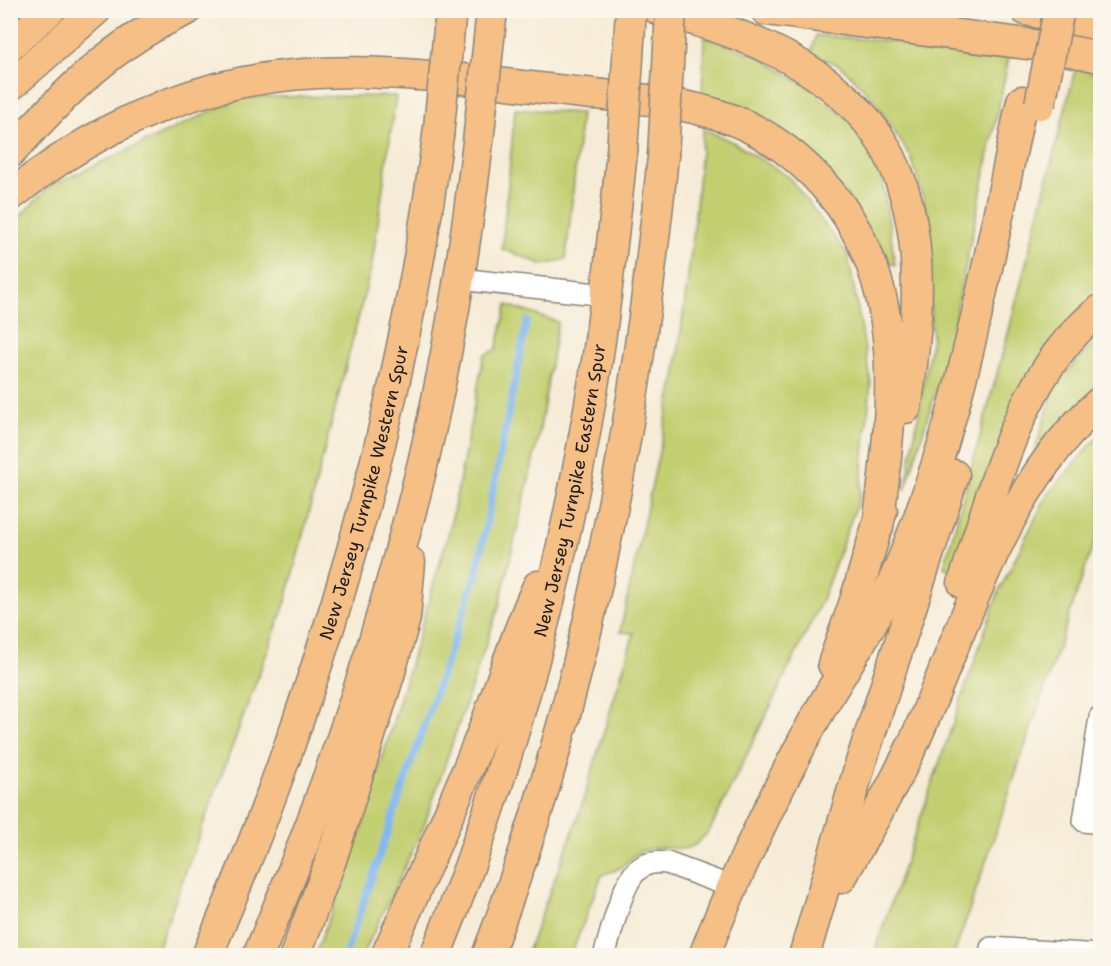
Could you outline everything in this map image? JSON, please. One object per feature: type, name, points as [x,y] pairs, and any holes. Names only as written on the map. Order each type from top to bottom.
[{"type":"highway","points":[[10,45],[50,10]]},
{"type":"highway","points":[[10,86],[96,10]]},
{"type":"highway","points":[[10,153],[50,110],[103,60],[148,29],[187,10]]},
{"type":"highway","name":"New Jersey Turnpike Western Spur","points":[[207,956],[239,881],[308,699],[365,511],[407,330],[438,136],[451,10]]},
{"type":"highway","points":[[258,956],[331,771],[391,584],[416,490],[459,279],[478,142],[492,10]]},
{"type":"highway","name":"New Jersey Turnpike Eastern Spur","points":[[435,956],[510,741],[567,526],[595,373],[606,295],[622,152],[631,10]]},
{"type":"highway","points":[[659,10],[702,22],[751,40],[795,61],[829,81],[872,125],[898,172],[912,227],[917,268],[916,316],[912,367],[900,447],[855,601],[810,729]]},
{"type":"highway","points":[[487,956],[540,796],[580,656],[597,583],[638,371],[663,156],[671,10]]},
{"type":"highway","points":[[766,10],[1050,47],[1101,57]]},
{"type":"highway","points":[[1026,10],[1101,25]]},
{"type":"highway","points":[[804,956],[815,925],[861,762],[935,538],[970,421],[1031,103],[1041,10]]},
{"type":"highway","points":[[704,956],[732,886],[810,729],[880,610],[933,479],[971,343],[1031,103],[1059,10]]},
{"type":"highway","points":[[1050,47],[1101,69]]},
{"type":"highway","points":[[10,196],[77,150],[138,116],[209,90],[273,76],[362,72],[448,78],[663,102],[726,118],[778,144],[827,188],[852,224],[877,277],[888,325],[891,383],[890,426],[878,527]]},
{"type":"highway","points":[[945,662],[959,595],[1027,404],[1062,348],[1101,310]]},
{"type":"highway","points":[[815,925],[913,745],[945,662],[1029,487],[1052,453],[1101,402]]},
{"type":"highway","points":[[295,956],[341,831],[405,618],[416,490]]},
{"type":"highway","points":[[386,956],[470,765],[494,704],[518,630],[567,526]]},
{"type":"highway","points":[[187,956],[239,881]]},
{"type":"lane","points":[[459,279],[606,295]]},
{"type":"lane","points":[[1100,723],[1084,821],[1101,823]]},
{"type":"lane","points":[[604,956],[629,880],[641,867],[657,862],[667,863],[732,886]]},
{"type":"lane","points":[[990,956],[991,948],[1101,955]]},
{"type":"green space","points":[[816,35],[1010,52],[948,351],[905,491],[932,337],[924,201],[911,157],[871,96],[841,66],[811,54]]},
{"type":"green space","points":[[704,37],[759,56],[815,92],[859,129],[883,179],[895,265],[883,261],[846,194],[702,98]]},
{"type":"green space","points":[[1077,62],[1100,79],[1100,293],[1044,352],[955,574],[944,567],[1009,330]]},
{"type":"green space","points":[[396,96],[372,264],[286,601],[155,955],[11,956],[11,225],[50,186],[242,97]]},
{"type":"green space","points":[[515,109],[581,113],[566,259],[544,265],[502,249]]},
{"type":"green space","points":[[703,129],[731,141],[789,177],[848,255],[871,382],[860,495],[822,600],[712,826],[694,845],[680,849],[654,848],[642,851],[620,868],[602,875],[571,955],[526,955],[577,820],[634,633],[620,632],[675,378],[693,237]]},
{"type":"green space","points":[[507,305],[558,322],[538,440],[499,606],[424,826],[363,955],[315,955],[359,838],[450,528],[484,355],[496,350]]},
{"type":"green space","points":[[1100,337],[1100,385],[1033,456],[1056,383]]},
{"type":"green space","points":[[1100,434],[1100,525],[954,955],[873,955],[998,593],[1046,497]]},
{"type":"waterway","points":[[347,950],[476,575],[527,321]]}]
